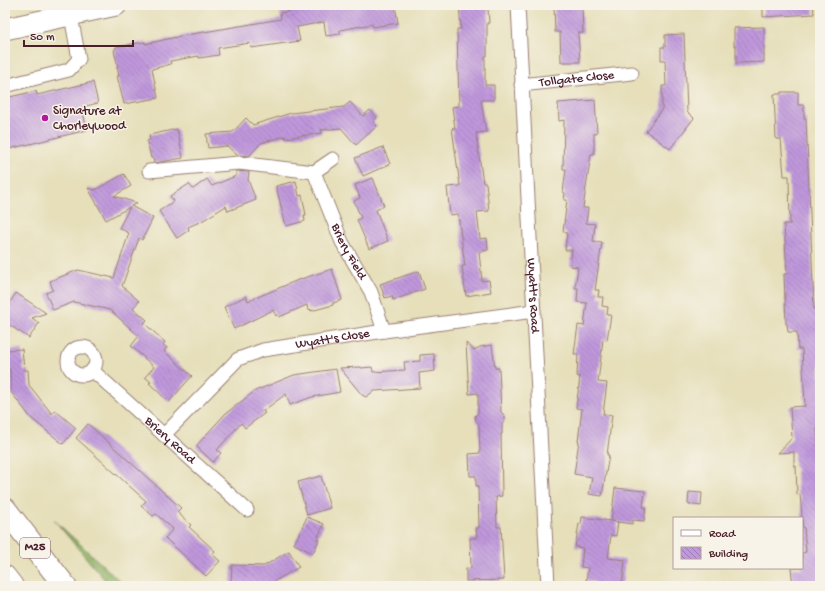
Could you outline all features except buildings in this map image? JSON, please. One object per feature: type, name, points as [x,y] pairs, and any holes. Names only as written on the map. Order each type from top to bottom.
[{"type":"highway","name":"M25","points":[[5,509],[65,586]]},
{"type":"highway","points":[[5,577],[12,586]]},
{"type":"main road","points":[[5,29],[69,9],[116,5]]},
{"type":"street","name":"Wyatt's Road","points":[[518,5],[548,586]]},
{"type":"street","points":[[5,86],[69,70],[79,59],[69,9]]},
{"type":"street","name":"Tollgate Close","points":[[521,85],[632,73]]},
{"type":"street","points":[[149,171],[239,163],[314,172],[333,159]]},
{"type":"street","name":"Briery Field","points":[[314,172],[342,242],[371,292],[384,331]]},
{"type":"street","name":"Wyatt's Close","points":[[164,435],[238,359],[263,350],[534,310]]},
{"type":"street","name":"Briery Road","points":[[92,370],[248,510]]},
{"type":"green space","points":[[54,520],[125,586],[110,586]]},
{"type":"place","name":"Signature at Chorleywood","points":[[45,118]]}]
